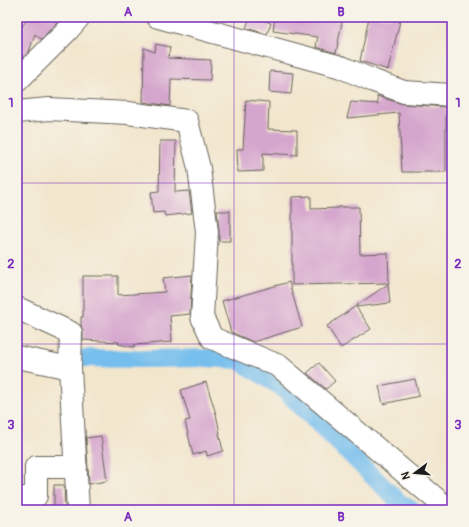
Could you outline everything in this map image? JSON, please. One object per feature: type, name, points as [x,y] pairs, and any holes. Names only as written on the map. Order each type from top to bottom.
[{"type":"street","points":[[17,81],[79,17]]},
{"type":"street","points":[[158,17],[341,67],[404,92],[452,95]]},
{"type":"street","points":[[17,112],[49,108],[128,113],[187,121],[199,168],[207,232],[202,317],[212,338],[279,366],[449,510]]},
{"type":"street","points":[[17,308],[71,334],[70,368],[78,510]]},
{"type":"street","points":[[17,357],[70,368]]},
{"type":"street","points":[[17,500],[36,496],[36,467],[76,467]]},
{"type":"building","points":[[29,17],[63,17],[41,39],[35,34],[29,52],[17,63],[17,33]]},
{"type":"building","points":[[250,17],[256,17],[271,23],[267,34],[246,28]]},
{"type":"building","points":[[275,17],[316,17],[342,22],[336,53],[316,47],[318,37],[273,31]]},
{"type":"building","points":[[369,17],[401,17],[388,70],[360,61]]},
{"type":"building","points":[[156,44],[170,47],[168,58],[211,60],[210,80],[171,79],[170,106],[143,102],[144,48],[155,52]]},
{"type":"building","points":[[270,71],[293,73],[291,94],[269,92]]},
{"type":"building","points":[[377,96],[403,104],[446,107],[446,172],[402,172],[399,113],[347,118],[351,102],[378,104]]},
{"type":"building","points":[[246,100],[269,102],[268,129],[297,130],[297,155],[263,153],[263,171],[238,172],[237,149],[243,149]]},
{"type":"building","points":[[160,141],[176,141],[175,192],[189,191],[192,213],[165,216],[164,212],[153,213],[151,192],[159,191]]},
{"type":"building","points":[[311,196],[311,209],[359,207],[360,254],[388,253],[389,283],[292,285],[292,197]]},
{"type":"building","points":[[217,211],[230,211],[230,241],[219,241]]},
{"type":"building","points":[[192,275],[190,314],[170,316],[172,342],[134,345],[134,347],[118,344],[119,342],[83,340],[81,317],[83,317],[83,276],[118,276],[118,295],[165,292],[163,278]]},
{"type":"building","points":[[289,282],[302,327],[253,342],[231,332],[222,301]]},
{"type":"building","points":[[388,284],[390,303],[356,307],[371,329],[341,348],[327,326]]},
{"type":"building","points":[[319,363],[335,381],[326,389],[307,373]]},
{"type":"building","points":[[415,379],[419,396],[383,404],[379,386]]},
{"type":"building","points":[[206,382],[216,414],[223,451],[207,456],[206,451],[193,455],[185,421],[190,420],[181,390]]},
{"type":"building","points":[[101,436],[107,481],[89,484],[86,438]]},
{"type":"building","points":[[54,485],[64,485],[65,510],[54,510]]},
{"type":"waterway","points":[[84,358],[207,358],[238,360],[281,387],[399,502],[412,510]]}]
